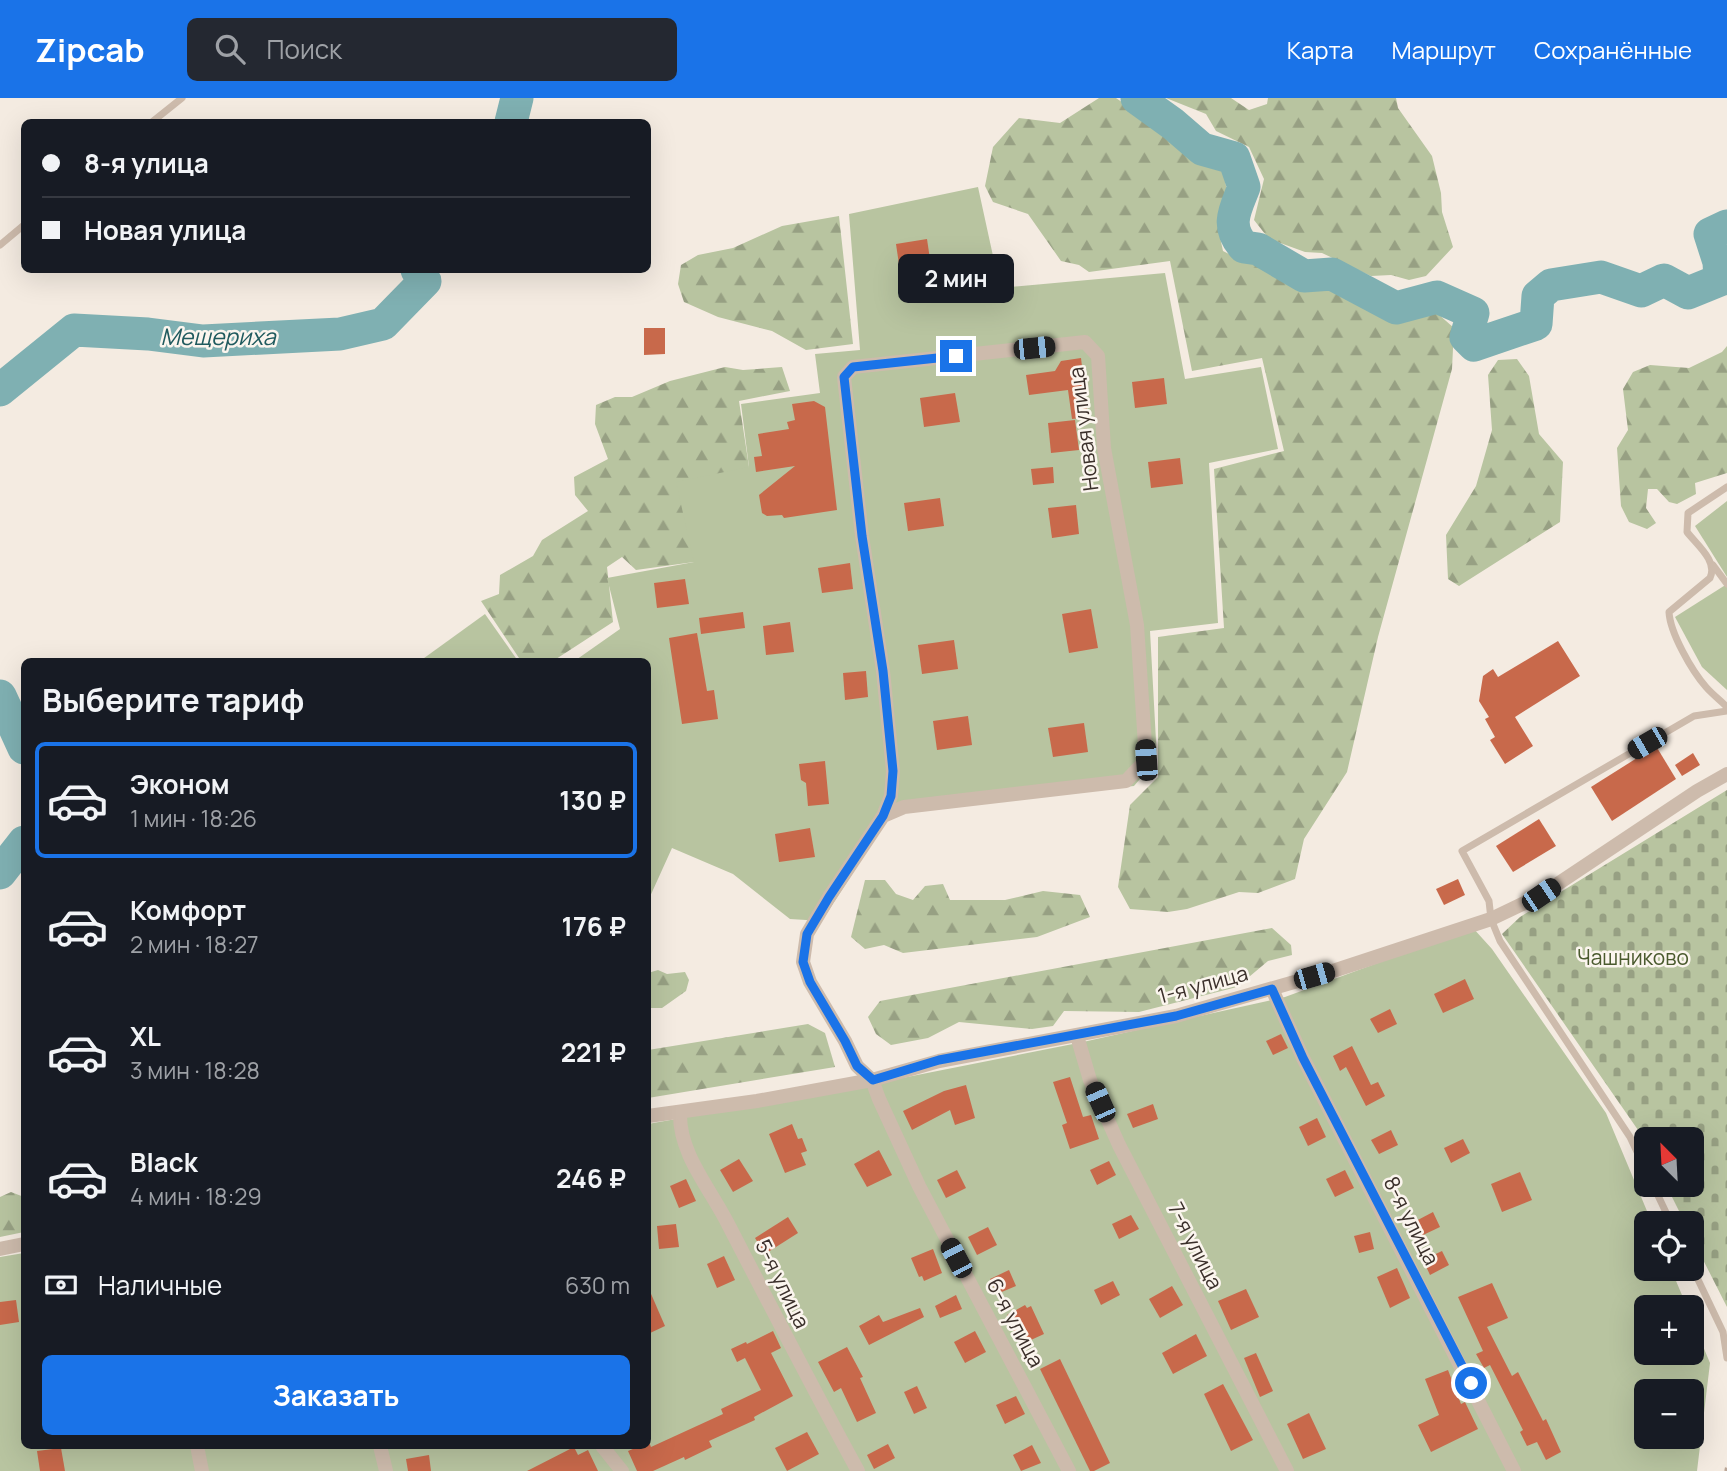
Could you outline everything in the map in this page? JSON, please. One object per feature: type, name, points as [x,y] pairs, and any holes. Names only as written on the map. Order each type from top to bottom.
[{"type":"street","name":"Новая улица","points":[[873,1080],[857,1066],[810,982],[803,962],[807,934],[883,816],[891,796],[893,771],[844,377],[853,367],[1085,342],[1098,356],[1104,448],[1137,625],[1146,760],[1126,781],[904,807],[883,816]]},
{"type":"street","name":"1-я улица","points":[[651,1116],[873,1080],[939,1060],[1176,1016],[1336,970],[1491,919],[1541,895],[1697,791],[1727,774]]},
{"type":"street","name":"8-я улица","points":[[1272,989],[1303,1058],[1514,1471]]},
{"type":"street","name":"7-я улица","points":[[1077,1035],[1090,1080],[1119,1145],[1287,1471]]},
{"type":"street","name":"6-я улица","points":[[873,1080],[919,1186],[1069,1471]]},
{"type":"street","name":"5-я улица","points":[[680,1113],[684,1145],[719,1205],[789,1345],[858,1471]]},
{"type":"street","points":[[0,1249],[21,1245]]},
{"type":"street","points":[[198,1449],[202,1471]]},
{"type":"street","points":[[381,1449],[386,1471]]},
{"type":"street","points":[[604,1449],[622,1471]]},
{"type":"lane","points":[[156,119],[182,98]]},
{"type":"lane","points":[[0,245],[21,228]]},
{"type":"lane","points":[[1727,487],[1688,513],[1687,532],[1727,584]]},
{"type":"lane","points":[[1712,564],[1713,572],[1710,578],[1669,612],[1670,623],[1706,687],[1727,709]]},
{"type":"lane","points":[[1634,1145],[1500,941],[1491,919],[1489,901],[1462,851],[1694,716],[1727,709]]},
{"type":"lane","points":[[1699,1281],[1723,1332],[1727,1358]]},
{"type":"green space","points":[[1099,98],[1116,98],[1202,158],[1223,165],[1227,193],[1218,228],[1223,251],[1241,260],[1260,258],[1281,275],[1294,281],[1333,285],[1391,317],[1437,313],[1454,328],[1452,369],[1378,637],[1347,772],[1304,839],[1295,879],[1258,893],[1239,892],[1187,909],[1168,912],[1130,909],[1118,887],[1130,805],[1158,777],[1158,637],[1224,628],[1214,469],[1284,451],[1262,358],[1192,371],[1170,261],[1089,272],[1079,265],[1061,261],[1028,214],[993,202],[985,186],[993,147],[1019,118],[1060,123]]},
{"type":"green space","points":[[1166,98],[1231,98],[1249,110],[1267,104],[1268,98],[1396,98],[1398,108],[1432,156],[1441,193],[1442,212],[1453,247],[1426,276],[1409,280],[1391,275],[1371,276],[1322,253],[1305,252],[1269,239],[1254,220],[1264,179],[1249,147],[1216,131],[1206,114]]},
{"type":"green space","points":[[978,187],[1000,288],[1165,273],[1185,379],[1261,367],[1278,449],[1209,463],[1218,623],[1150,631],[1157,759],[1134,786],[892,812],[822,921],[790,919],[733,874],[672,848],[651,894],[651,658],[579,658],[620,629],[607,578],[694,562],[676,482],[749,467],[741,404],[820,393],[815,354],[860,350],[849,214]]},
{"type":"green space","points":[[839,216],[853,344],[806,350],[772,331],[718,317],[684,302],[678,284],[681,265],[698,255],[733,248],[782,226]]},
{"type":"green space","points":[[1727,346],[1727,473],[1695,483],[1696,494],[1677,504],[1669,502],[1657,489],[1648,489],[1646,508],[1656,523],[1647,529],[1629,522],[1621,506],[1617,448],[1628,430],[1623,389],[1633,372],[1650,365],[1689,368],[1722,352]]},
{"type":"green space","points":[[1517,359],[1529,376],[1539,434],[1563,462],[1560,522],[1459,586],[1448,579],[1446,535],[1476,486],[1492,430],[1488,375],[1498,360]]},
{"type":"green space","points":[[725,367],[743,370],[782,367],[790,391],[739,401],[749,467],[694,562],[636,570],[622,557],[607,567],[613,622],[558,658],[519,658],[481,601],[499,594],[500,575],[533,556],[542,540],[588,511],[575,495],[574,477],[608,459],[595,424],[596,405],[615,397],[632,397],[670,381]]},
{"type":"green space","points":[[1727,501],[1727,577],[1695,526]]},
{"type":"green space","points":[[1727,584],[1727,690],[1702,667],[1675,617]]},
{"type":"green space","points":[[485,614],[516,658],[424,658]]},
{"type":"green space","name":"Чашниково","points":[[1727,790],[1727,1307],[1704,1262],[1704,1211],[1679,1211],[1672,1197],[1704,1197],[1704,1127],[1636,1127],[1502,934],[1520,917]]},
{"type":"green space","points":[[865,880],[885,880],[896,894],[913,900],[925,886],[943,884],[950,900],[1005,900],[1043,891],[1080,895],[1090,917],[1037,937],[903,953],[884,945],[865,949],[851,937]]},
{"type":"green space","points":[[1272,928],[1291,945],[1292,955],[1268,961],[1237,987],[1139,1012],[1064,1011],[1053,1026],[1032,1029],[959,1022],[928,1038],[891,1045],[876,1034],[868,1017],[880,1001]]},
{"type":"green space","points":[[1473,928],[1492,949],[1606,1113],[1634,1180],[1634,1197],[1641,1197],[1647,1211],[1634,1211],[1634,1281],[1676,1281],[1682,1295],[1634,1295],[1634,1365],[1704,1365],[1704,1349],[1710,1363],[1704,1413],[1704,1379],[1634,1379],[1634,1449],[1700,1449],[1697,1471],[0,1471],[0,1257],[21,1254],[21,1449],[651,1449],[651,1123],[1083,1042],[1285,997]]},
{"type":"green space","points":[[651,972],[685,972],[689,980],[686,991],[662,1008],[651,1008]]},
{"type":"green space","points":[[808,1024],[825,1033],[835,1067],[651,1098],[651,1050]]},
{"type":"green space","points":[[11,1192],[21,1196],[21,1233],[0,1237],[0,1197]]},
{"type":"building","points":[[927,239],[931,266],[900,271],[896,244]]},
{"type":"building","points":[[644,328],[665,328],[665,354],[644,355]]},
{"type":"building","points":[[1081,358],[1088,417],[1072,419],[1068,390],[1029,395],[1026,375],[1055,371],[1061,361]]},
{"type":"building","points":[[1164,378],[1167,404],[1135,408],[1132,382]]},
{"type":"building","points":[[955,393],[960,422],[924,427],[920,398]]},
{"type":"building","points":[[814,401],[825,407],[837,510],[784,518],[782,515],[767,516],[762,513],[759,495],[795,466],[756,472],[754,457],[762,456],[758,434],[789,429],[787,422],[795,420],[792,404]]},
{"type":"building","points":[[1075,420],[1079,450],[1051,453],[1048,423]]},
{"type":"building","points":[[1180,458],[1183,484],[1151,488],[1148,462]]},
{"type":"building","points":[[1053,467],[1054,483],[1033,485],[1031,469]]},
{"type":"building","points":[[940,498],[944,526],[908,531],[904,503]]},
{"type":"building","points":[[1076,505],[1079,534],[1052,538],[1048,508]]},
{"type":"building","points":[[850,563],[853,589],[822,593],[818,568]]},
{"type":"building","points":[[685,579],[689,604],[657,608],[654,583]]},
{"type":"building","points":[[1091,609],[1098,648],[1069,653],[1062,614]]},
{"type":"building","points":[[743,612],[745,628],[701,634],[699,618]]},
{"type":"building","points":[[790,622],[794,652],[766,655],[763,626]]},
{"type":"building","points":[[697,633],[707,691],[714,690],[718,719],[682,724],[669,638]]},
{"type":"building","points":[[954,640],[958,669],[922,674],[918,645]]},
{"type":"building","points":[[1558,641],[1580,676],[1515,717],[1533,746],[1505,764],[1490,740],[1495,737],[1485,719],[1489,717],[1479,701],[1483,676],[1493,669],[1498,677]]},
{"type":"building","points":[[866,671],[868,697],[845,700],[843,673]]},
{"type":"building","points":[[968,716],[972,745],[937,750],[933,721]]},
{"type":"building","points":[[1084,723],[1088,752],[1053,757],[1048,728]]},
{"type":"building","points":[[1656,746],[1676,779],[1612,821],[1591,787]]},
{"type":"building","points":[[1693,753],[1700,765],[1682,776],[1675,765]]},
{"type":"building","points":[[825,761],[829,804],[808,806],[806,783],[801,780],[799,764]]},
{"type":"building","points":[[1539,819],[1556,846],[1513,872],[1496,846]]},
{"type":"building","points":[[810,828],[815,857],[779,862],[775,834]]},
{"type":"building","points":[[1458,879],[1465,895],[1444,905],[1436,889]]},
{"type":"building","points":[[1465,979],[1474,999],[1443,1013],[1434,994]]},
{"type":"building","points":[[1390,1009],[1397,1024],[1378,1033],[1370,1019]]},
{"type":"building","points":[[1281,1034],[1288,1048],[1273,1055],[1266,1041]]},
{"type":"building","points":[[1352,1046],[1371,1085],[1378,1082],[1385,1096],[1366,1106],[1346,1067],[1340,1071],[1333,1056]]},
{"type":"building","points":[[1070,1077],[1083,1117],[1091,1115],[1099,1139],[1070,1149],[1062,1125],[1067,1123],[1053,1082]]},
{"type":"building","points":[[966,1085],[975,1118],[955,1125],[950,1110],[912,1130],[903,1111],[944,1091]]},
{"type":"building","points":[[1153,1104],[1158,1119],[1133,1128],[1127,1114]]},
{"type":"building","points":[[1317,1118],[1326,1137],[1308,1146],[1299,1127]]},
{"type":"building","points":[[792,1124],[807,1151],[801,1153],[806,1165],[785,1173],[769,1134]]},
{"type":"building","points":[[1391,1130],[1398,1145],[1379,1154],[1371,1140]]},
{"type":"building","points":[[1463,1139],[1470,1153],[1451,1163],[1444,1148]]},
{"type":"building","points":[[879,1150],[892,1175],[867,1187],[854,1164]]},
{"type":"building","points":[[739,1159],[753,1181],[733,1192],[720,1170]]},
{"type":"building","points":[[1109,1161],[1116,1175],[1097,1185],[1090,1170]]},
{"type":"building","points":[[957,1170],[966,1188],[946,1198],[937,1180]]},
{"type":"building","points":[[1345,1170],[1354,1188],[1335,1197],[1326,1179]]},
{"type":"building","points":[[1520,1172],[1532,1200],[1502,1212],[1491,1184]]},
{"type":"building","points":[[686,1179],[696,1201],[679,1208],[670,1186]]},
{"type":"building","points":[[1433,1212],[1440,1227],[1421,1236],[1414,1222]]},
{"type":"building","points":[[1131,1215],[1139,1229],[1119,1239],[1112,1224]]},
{"type":"building","points":[[788,1217],[798,1233],[765,1254],[755,1238]]},
{"type":"building","points":[[676,1224],[679,1247],[659,1249],[657,1226]]},
{"type":"building","points":[[988,1227],[997,1245],[977,1255],[968,1237]]},
{"type":"building","points":[[1370,1232],[1374,1249],[1359,1253],[1354,1236]]},
{"type":"building","points":[[933,1249],[942,1273],[924,1281],[922,1276],[919,1277],[911,1258]]},
{"type":"building","points":[[1442,1251],[1449,1265],[1430,1275],[1423,1260]]},
{"type":"building","points":[[724,1256],[735,1280],[717,1288],[707,1264]]},
{"type":"building","points":[[1397,1268],[1410,1298],[1390,1308],[1377,1277]]},
{"type":"building","points":[[1009,1270],[1016,1286],[997,1294],[990,1279]]},
{"type":"building","points":[[1113,1281],[1120,1295],[1101,1305],[1094,1290]]},
{"type":"building","points":[[1492,1283],[1508,1318],[1487,1327],[1512,1376],[1518,1372],[1543,1421],[1546,1419],[1561,1452],[1546,1460],[1537,1442],[1527,1446],[1520,1432],[1523,1430],[1490,1365],[1484,1368],[1476,1354],[1483,1351],[1458,1297]]},
{"type":"building","points":[[1172,1286],[1183,1305],[1160,1318],[1149,1299]]},
{"type":"building","points":[[1246,1289],[1259,1317],[1231,1330],[1218,1301]]},
{"type":"building","points":[[651,1294],[665,1326],[651,1333]]},
{"type":"building","points":[[956,1295],[962,1309],[940,1318],[935,1306]]},
{"type":"building","points":[[16,1300],[19,1322],[0,1325],[0,1302]]},
{"type":"building","points":[[1025,1305],[1027,1308],[1031,1306],[1044,1334],[1020,1345],[1007,1315]]},
{"type":"building","points":[[920,1308],[924,1317],[869,1345],[859,1326],[879,1315],[883,1322]]},
{"type":"building","points":[[773,1331],[781,1348],[771,1353],[793,1396],[754,1417],[755,1420],[709,1441],[712,1447],[685,1460],[684,1457],[653,1471],[637,1471],[628,1451],[651,1449],[723,1414],[721,1409],[761,1390],[745,1358],[737,1362],[731,1349],[746,1342],[747,1344]]},
{"type":"building","points":[[975,1331],[986,1352],[965,1363],[954,1342]]},
{"type":"building","points":[[1196,1334],[1207,1356],[1173,1374],[1162,1353]]},
{"type":"building","points":[[847,1347],[863,1377],[860,1378],[876,1413],[857,1422],[841,1388],[834,1392],[818,1362]]},
{"type":"building","points":[[1256,1353],[1273,1391],[1260,1397],[1244,1358]]},
{"type":"building","points":[[1060,1359],[1110,1463],[1094,1471],[1090,1471],[1040,1369]]},
{"type":"building","points":[[1448,1370],[1461,1404],[1465,1402],[1478,1429],[1431,1452],[1418,1425],[1439,1415],[1425,1379]]},
{"type":"building","points":[[1223,1384],[1253,1440],[1231,1451],[1204,1394]]},
{"type":"building","points":[[917,1386],[927,1408],[914,1414],[904,1392]]},
{"type":"building","points":[[1016,1396],[1025,1414],[1005,1424],[996,1405]]},
{"type":"building","points":[[1309,1413],[1326,1449],[1303,1459],[1287,1424]]},
{"type":"building","points":[[807,1432],[819,1454],[787,1471],[775,1448]]},
{"type":"building","points":[[888,1444],[895,1458],[874,1469],[867,1455]]},
{"type":"building","points":[[1032,1445],[1041,1463],[1021,1471],[1013,1455]]},
{"type":"building","points":[[61,1449],[65,1471],[40,1471],[37,1451]]},
{"type":"building","points":[[575,1449],[578,1455],[588,1450],[598,1471],[527,1471]]},
{"type":"building","points":[[429,1455],[431,1471],[408,1471],[406,1459]]},
{"type":"waterway","name":"Мещериха","points":[[512,119],[517,98]]},
{"type":"waterway","name":"Мещериха","points":[[1137,98],[1202,149],[1234,158],[1244,187],[1233,225],[1244,247],[1258,249],[1304,276],[1332,274],[1396,308],[1437,297],[1473,313],[1466,337],[1474,345],[1536,324],[1538,296],[1551,285],[1601,277],[1641,291],[1664,280],[1688,293],[1720,280],[1719,262],[1710,234],[1727,226]]},
{"type":"waterway","name":"Мещериха","points":[[0,390],[74,330],[148,334],[203,341],[340,334],[383,324],[425,281],[419,273]]},
{"type":"waterway","name":"Мещериха","points":[[0,696],[21,742]]},
{"type":"waterway","name":"Мещериха","points":[[0,873],[21,846]]},
{"type":"route","points":[[956,356],[853,367],[844,377],[862,536],[883,671],[893,771],[891,796],[883,816],[807,934],[803,962],[810,982],[857,1066],[873,1080],[939,1060],[1176,1016],[1272,989],[1303,1058],[1471,1383]]}]
